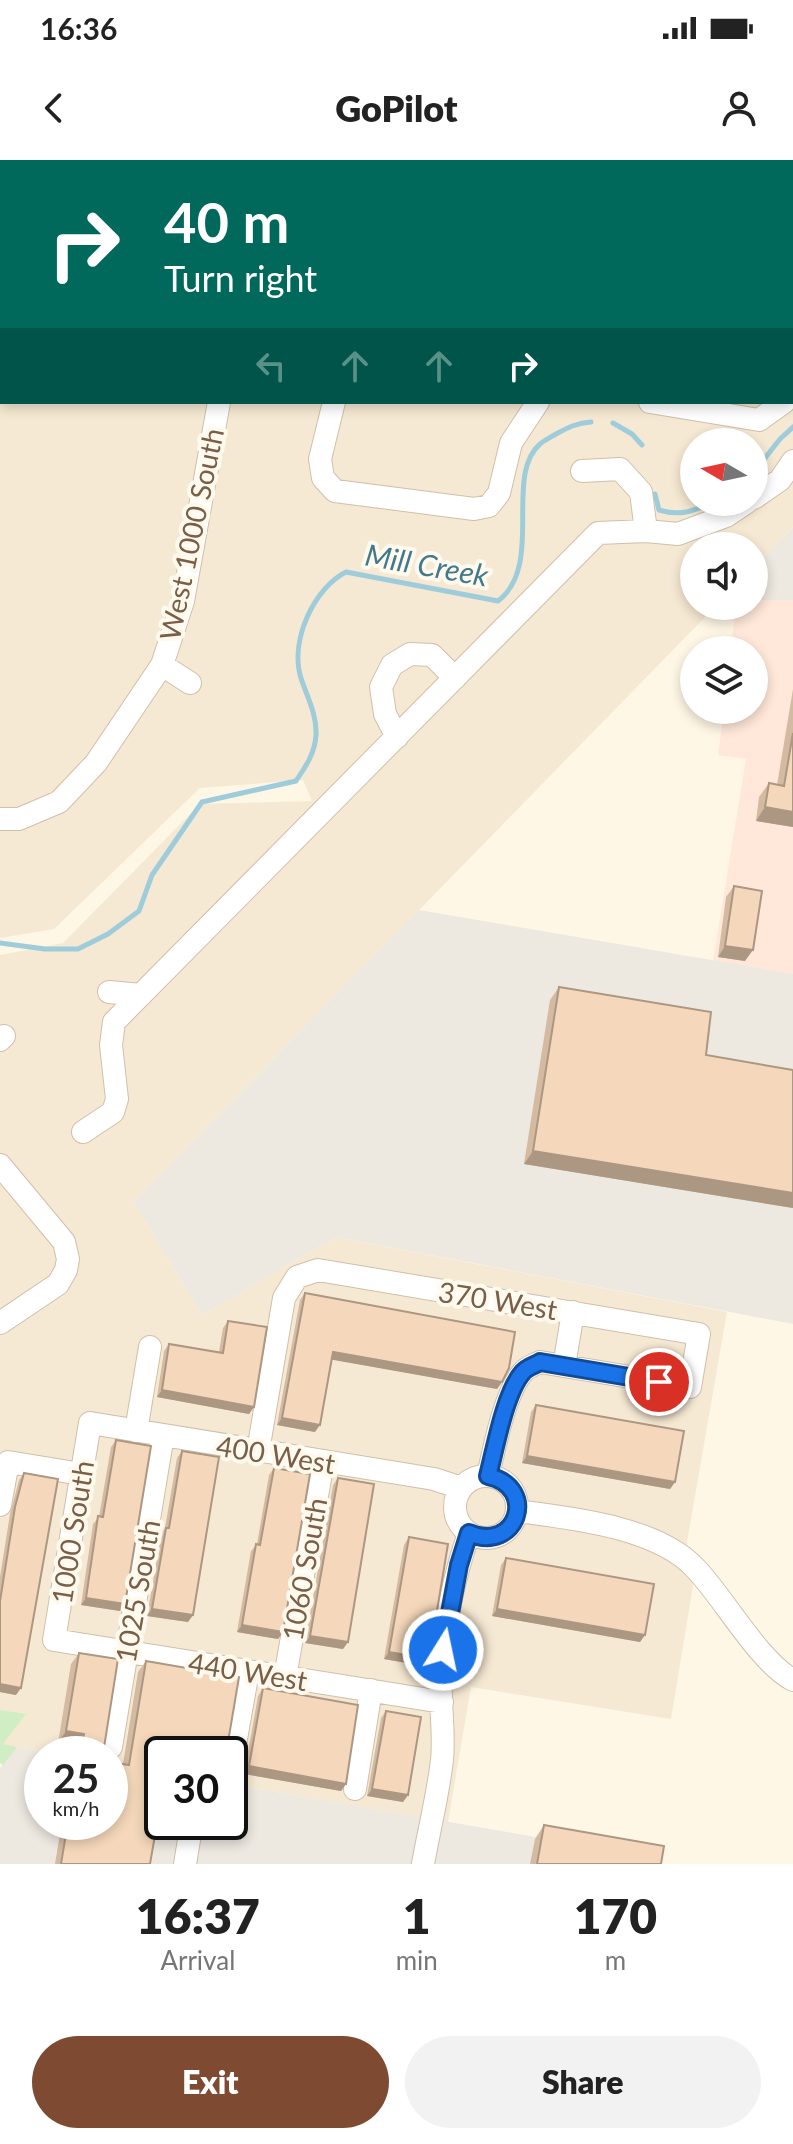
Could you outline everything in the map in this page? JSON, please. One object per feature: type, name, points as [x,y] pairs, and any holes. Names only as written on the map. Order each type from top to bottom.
[{"type":"street","name":"West 1000 South","points":[[0,819],[19,819],[59,802],[96,763],[162,665],[183,601],[219,404]]},
{"type":"street","points":[[334,404],[320,459],[323,478],[335,491],[474,509],[489,506],[499,493],[511,443],[537,404]]},
{"type":"street","points":[[662,404],[759,420],[781,404]]},
{"type":"street","points":[[768,488],[780,480],[793,461]]},
{"type":"street","points":[[582,471],[620,469],[641,492],[646,531]]},
{"type":"street","points":[[83,1132],[113,1112],[117,1099],[111,1045],[114,1022],[598,533],[646,531],[678,534],[726,516]]},
{"type":"street","points":[[397,737],[385,714],[381,687],[392,665],[410,654],[432,655],[455,678]]},
{"type":"street","name":"West 1000 South","points":[[162,665],[190,683]]},
{"type":"street","points":[[109,992],[141,995]]},
{"type":"street","points":[[0,1165],[64,1242],[68,1259],[58,1284],[0,1323]]},
{"type":"street","name":"370 West","points":[[258,1451],[284,1298],[297,1277],[318,1270],[699,1334],[690,1387],[564,1366]]},
{"type":"street","points":[[488,1476],[500,1427],[516,1384],[525,1370],[540,1362],[564,1366],[573,1312]]},
{"type":"street","points":[[136,1431],[150,1347]]},
{"type":"street","name":"400 West","points":[[90,1423],[434,1479],[461,1488]]},
{"type":"street","name":"1000 South","points":[[54,1640],[90,1423]]},
{"type":"street","name":"1025 South","points":[[113,1736],[163,1435]]},
{"type":"street","points":[[0,1505],[8,1462],[81,1474]]},
{"type":"street","name":"1060 South","points":[[285,1677],[323,1462]]},
{"type":"street","points":[[488,1476],[507,1483],[517,1500],[517,1511],[508,1529],[499,1535],[479,1537],[462,1526],[455,1507],[461,1488],[478,1477],[488,1476]]},
{"type":"street","points":[[517,1511],[587,1520],[626,1531],[682,1556],[697,1569],[767,1657],[793,1680]]},
{"type":"street","points":[[423,1864],[442,1761],[443,1650],[459,1565],[469,1533]]},
{"type":"street","name":"440 West","points":[[54,1640],[442,1702]]},
{"type":"street","points":[[236,1736],[248,1671]]},
{"type":"street","points":[[355,1789],[371,1690]]},
{"type":"street","points":[[185,1864],[189,1840]]},
{"type":"shaded area","points":[[0,404],[793,404],[793,527],[768,553],[768,532],[680,532],[680,620],[702,620],[687,636],[680,636],[680,643],[134,1202],[202,1315],[336,1237],[727,1312],[687,1542],[693,1586],[671,1719],[471,1687],[448,1822],[248,1787],[248,1736],[144,1736],[144,1769],[128,1766],[128,1736],[24,1736],[24,1749],[2,1745],[25,1715],[0,1710],[0,955],[63,943],[200,804],[312,801],[303,780],[200,788],[54,929],[0,938]]},
{"type":"shaded area","points":[[793,527],[793,600],[768,600],[768,553]]},
{"type":"shaded area","points":[[768,600],[793,600],[793,974],[713,961],[746,759],[718,755],[722,724],[768,724],[768,636],[733,636],[734,620],[768,620]]},
{"type":"shaded area","points":[[419,910],[793,974],[793,1324],[336,1237],[202,1315],[134,1202]]},
{"type":"shaded area","points":[[17,1747],[24,1748],[24,1840],[128,1840],[128,1805],[144,1789],[144,1840],[248,1840],[248,1787],[662,1859],[661,1864],[0,1864],[0,1768]]},
{"type":"green space","points":[[0,1710],[26,1714],[3,1744],[17,1747],[3,1765],[0,1763]]},
{"type":"building","points":[[793,733],[793,812],[765,807],[769,783],[784,786]]},
{"type":"building","points":[[734,886],[762,891],[753,950],[725,946]]},
{"type":"building","points":[[559,987],[711,1012],[706,1055],[793,1070],[793,1193],[533,1151]]},
{"type":"building","points":[[305,1293],[515,1332],[509,1368],[502,1382],[333,1352],[320,1425],[282,1418]]},
{"type":"building","points":[[228,1321],[267,1327],[254,1407],[162,1390],[169,1344],[223,1353]]},
{"type":"building","points":[[536,1405],[684,1431],[675,1482],[527,1456]]},
{"type":"building","points":[[116,1440],[151,1446],[125,1604],[86,1598],[98,1516],[103,1517]]},
{"type":"building","points":[[182,1451],[219,1457],[193,1615],[152,1609]]},
{"type":"building","points":[[274,1468],[310,1474],[283,1632],[242,1625],[256,1544],[260,1545]]},
{"type":"building","points":[[24,1473],[58,1479],[21,1688],[0,1684],[0,1601],[15,1507]]},
{"type":"building","points":[[338,1478],[374,1484],[348,1642],[310,1636]]},
{"type":"building","points":[[409,1537],[448,1544],[429,1659],[389,1652]]},
{"type":"building","points":[[506,1558],[654,1584],[645,1635],[497,1609]]},
{"type":"building","points":[[79,1653],[118,1659],[106,1736],[84,1736],[66,1731]]},
{"type":"building","points":[[146,1661],[239,1677],[229,1736],[144,1736],[144,1840],[154,1840],[150,1864],[61,1864],[65,1840],[128,1840],[129,1765]]},
{"type":"building","points":[[263,1688],[358,1705],[346,1784],[249,1766]]},
{"type":"building","points":[[386,1711],[421,1717],[408,1795],[372,1789]]},
{"type":"building","points":[[544,1825],[664,1846],[661,1864],[537,1864]]},
{"type":"waterway","name":"Mill Creek","points":[[0,943],[45,949],[78,949],[108,934],[139,911],[152,875],[202,802],[296,781],[312,754],[316,735],[313,712],[300,675],[299,646],[308,616],[324,590],[346,572],[498,601],[512,585],[519,566],[524,477],[530,458],[548,439],[573,426],[591,422]]},
{"type":"waterway","name":"Mill Creek","points":[[613,423],[632,434],[642,445]]},
{"type":"waterway","name":"Mill Creek","points":[[768,454],[793,427]]},
{"type":"waterway","name":"Mill Creek","points":[[655,494],[659,510],[680,512]]},
{"type":"route","points":[[443,1650],[459,1565],[469,1533],[489,1538],[499,1535],[508,1529],[517,1511],[517,1500],[507,1483],[488,1476],[500,1427],[516,1384],[525,1370],[540,1362],[659,1382]]}]
